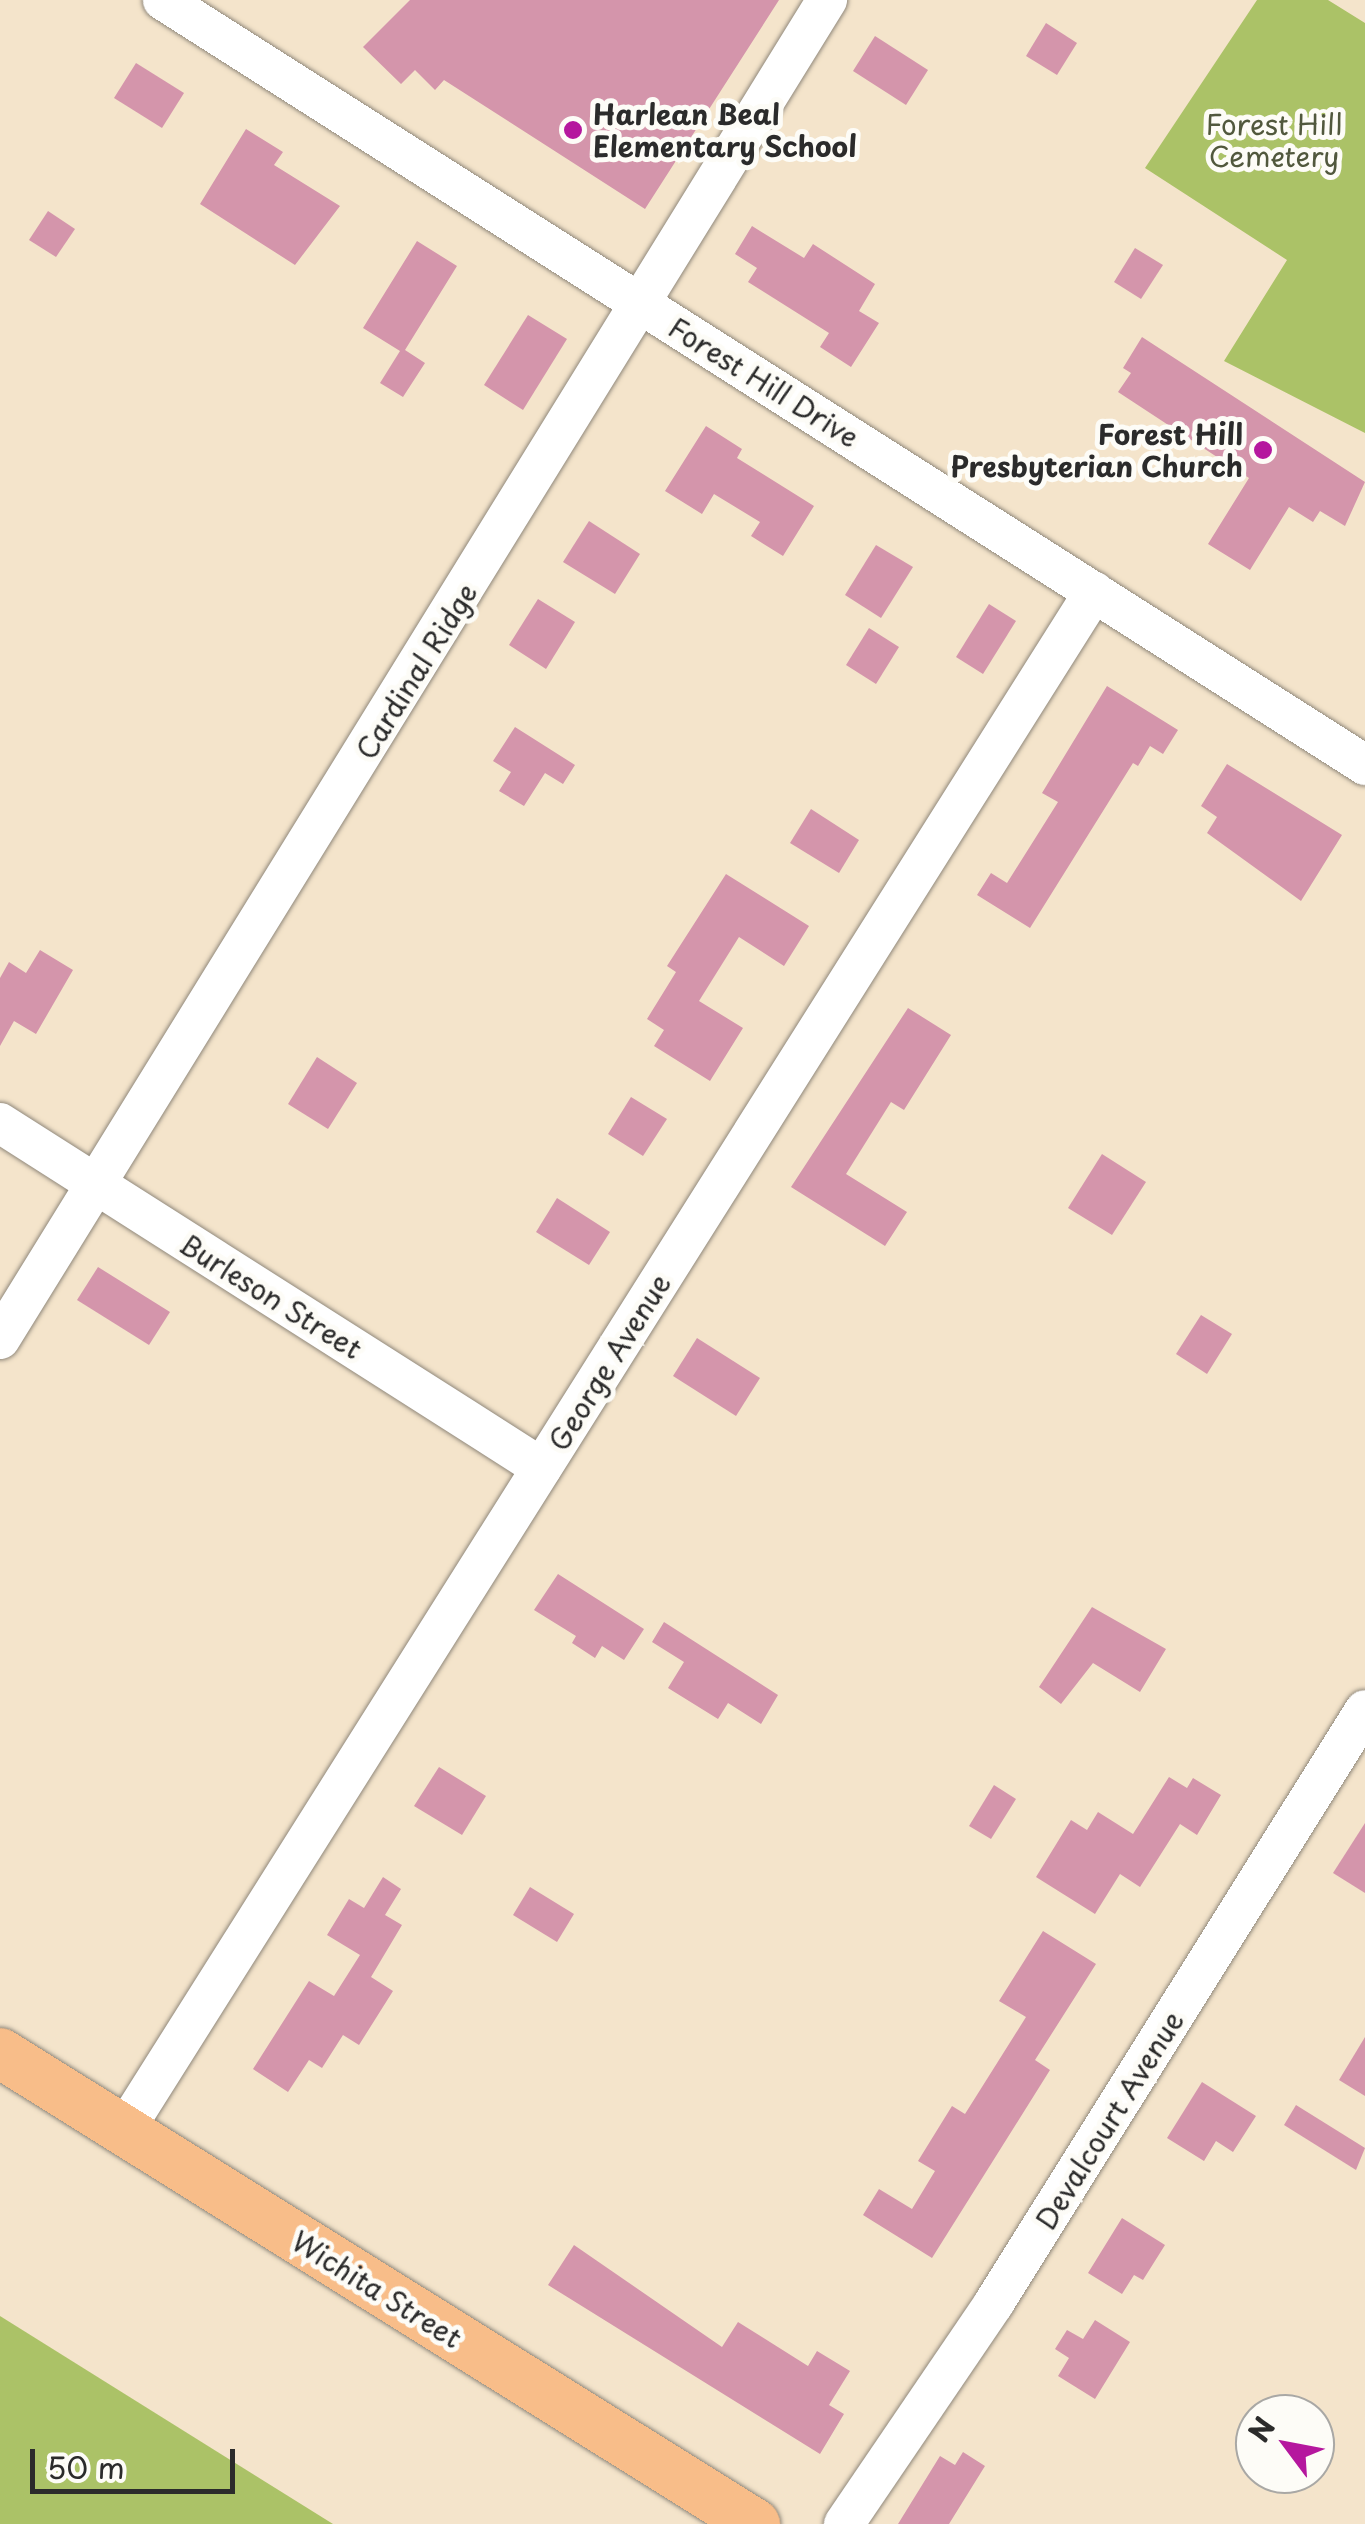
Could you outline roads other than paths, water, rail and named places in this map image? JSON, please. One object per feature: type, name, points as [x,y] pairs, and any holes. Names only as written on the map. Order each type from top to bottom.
[{"type":"main road","name":"Wichita Street","points":[[0,2052],[754,2524]]},
{"type":"street","name":"Forest Hill Drive","points":[[163,0],[1365,765]]},
{"type":"street","name":"Cardinal Ridge","points":[[0,1339],[644,305],[827,0]]},
{"type":"street","name":"George Avenue","points":[[123,2132],[1094,592]]},
{"type":"street","name":"Burleson Street","points":[[0,1123],[542,1468]]},
{"type":"street","name":"Devalcourt Avenue","points":[[844,2524],[994,2304],[1365,1710]]},
{"type":"place","name":"Harlean Beal Elementary School","points":[[573,130]]},
{"type":"place","name":"Forest Hill Presbyterian Church","points":[[1263,450]]},
{"type":"park label","name":"Forest Hill Cemetery","points":[[1274,140]]}]
